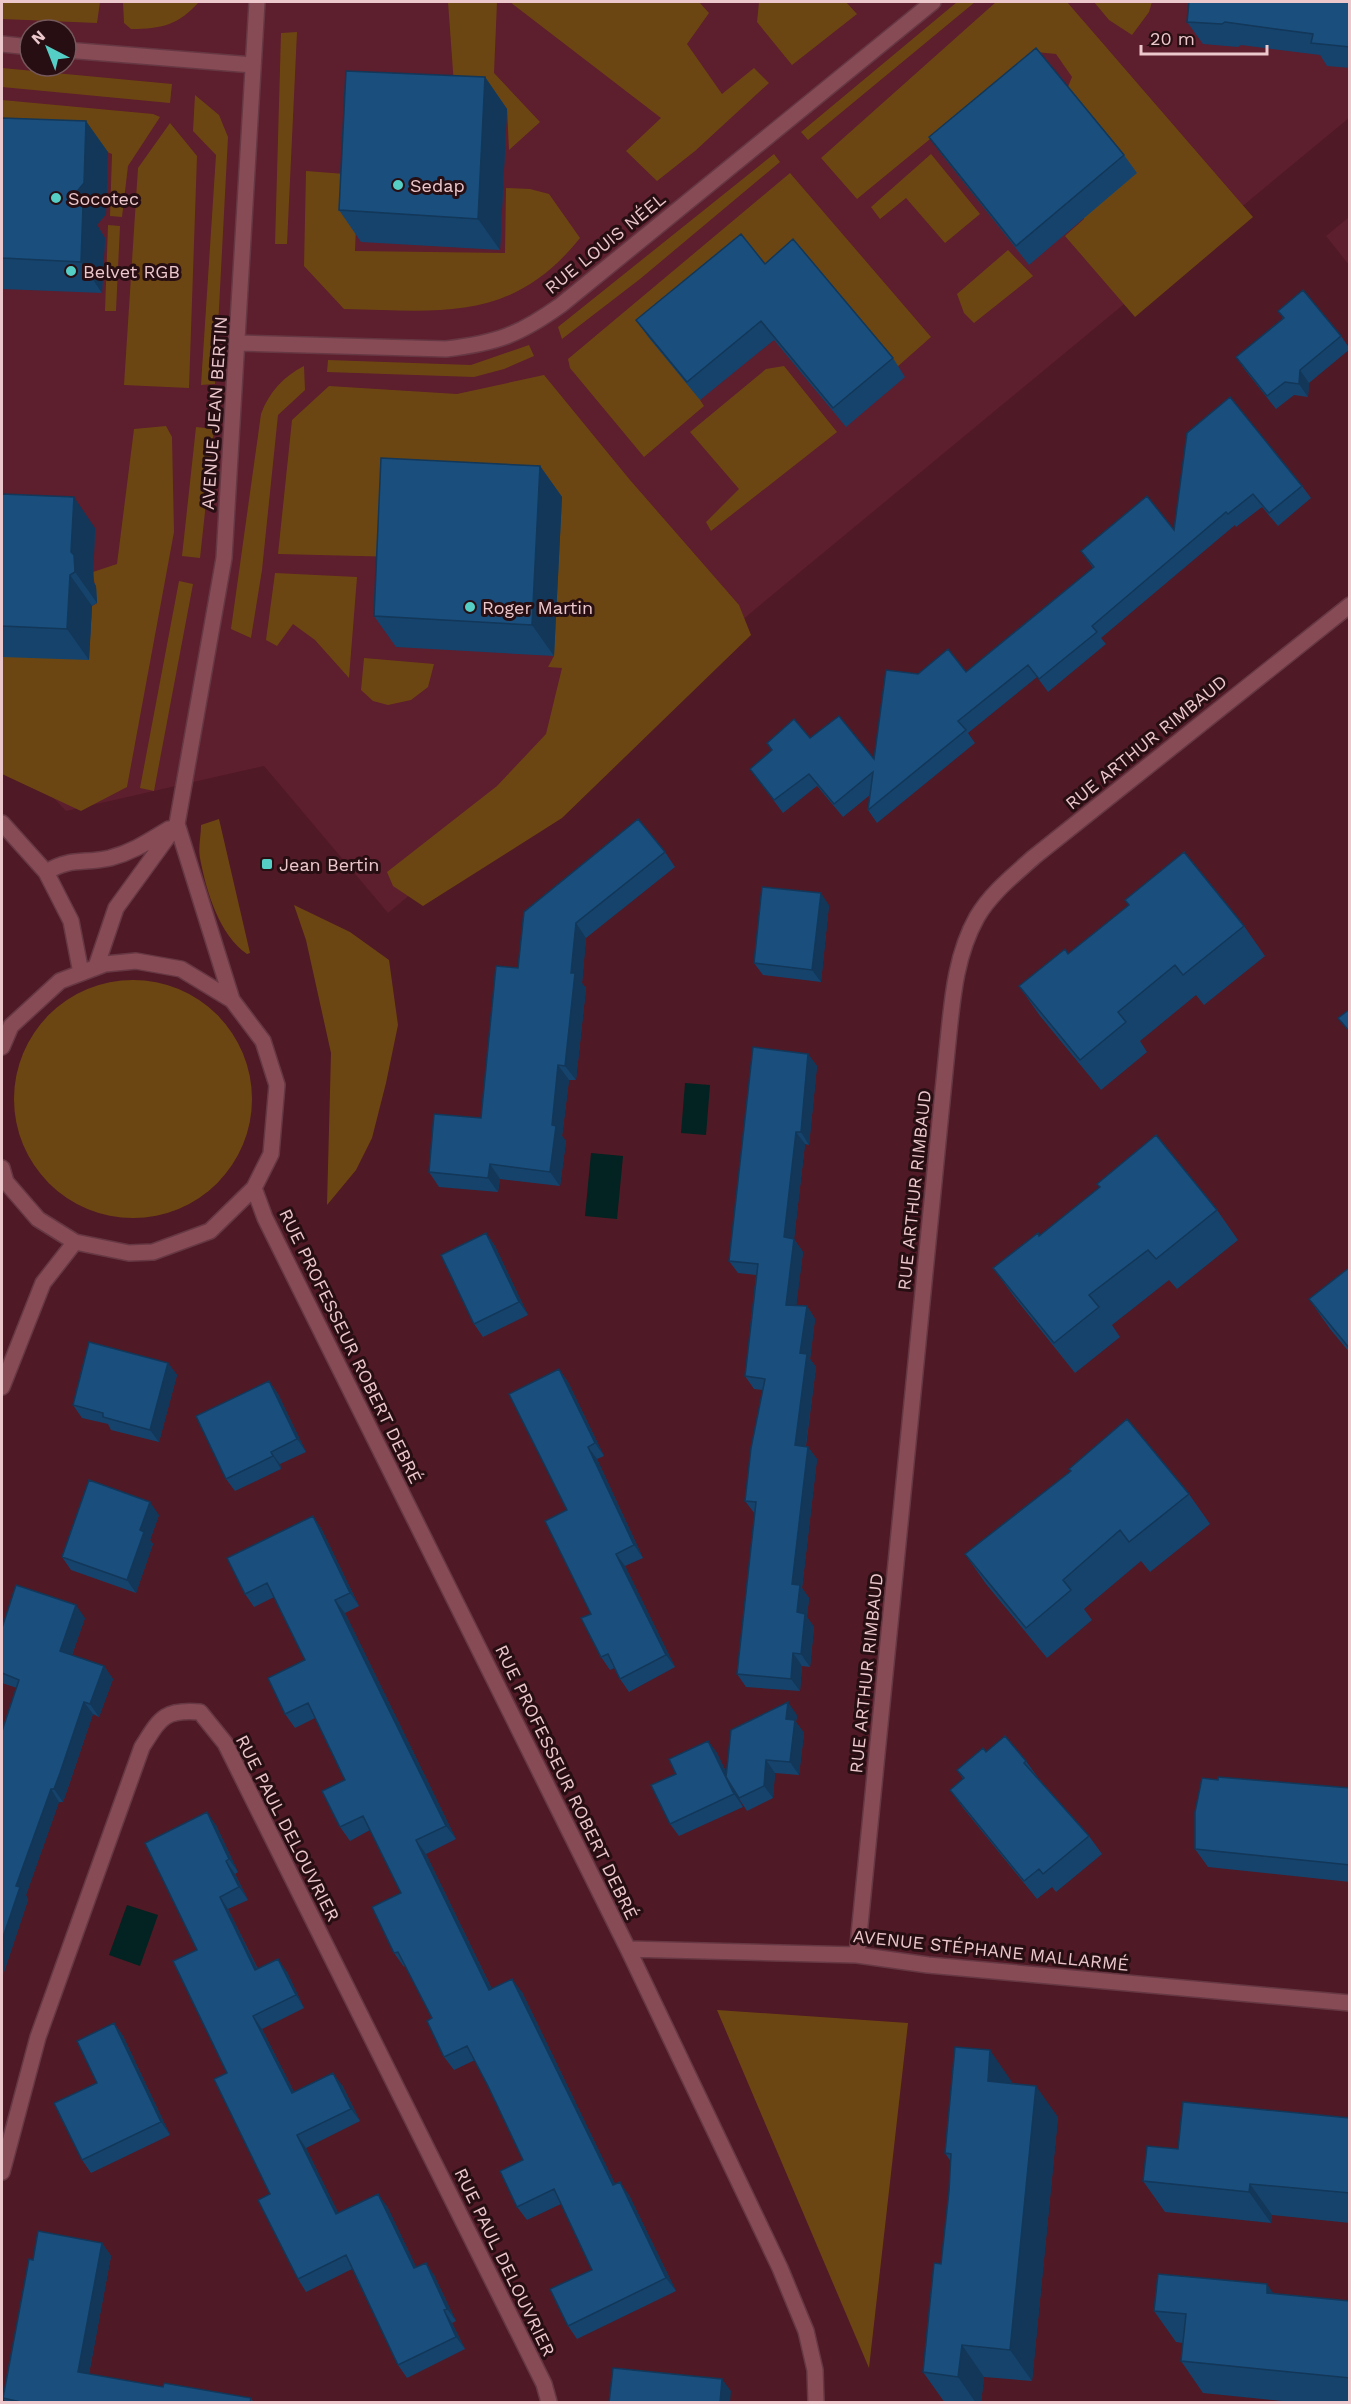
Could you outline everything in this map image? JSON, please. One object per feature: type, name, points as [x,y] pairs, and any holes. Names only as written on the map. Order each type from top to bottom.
[{"type":"street","name":"AVENUE JEAN BERTIN","points":[[96,967],[116,908],[177,824],[224,558],[256,2]]},
{"type":"street","name":"RUE LOUIS NÉEL","points":[[238,343],[446,349],[479,345],[510,337],[561,305],[933,2]]},
{"type":"street","points":[[2,44],[18,46]]},
{"type":"street","points":[[78,51],[253,65]]},
{"type":"street","name":"RUE ARTHUR RIMBAUD","points":[[857,1955],[954,981],[963,948],[978,916],[1003,885],[1034,857],[1350,605]]},
{"type":"street","points":[[2,823],[46,872],[71,921],[81,973]]},
{"type":"street","name":"AVENUE JEAN BERTIN","points":[[177,824],[232,1000]]},
{"type":"street","points":[[46,872],[63,862],[107,858],[134,851],[177,824]]},
{"type":"street","points":[[2,1047],[11,1026],[60,981],[96,967],[136,961],[181,969],[232,1000],[263,1041],[277,1085],[270,1155],[254,1188],[210,1231],[153,1252],[129,1253],[75,1242],[38,1219],[6,1182],[2,1168]]},
{"type":"street","name":"RUE PROFESSEUR ROBERT DEBRÉ","points":[[254,1188],[265,1218],[628,1949],[780,2268],[806,2331],[814,2370],[816,2403]]},
{"type":"street","points":[[2,1387],[43,1283],[75,1242]]},
{"type":"street","name":"RUE PAUL DELOUVRIER","points":[[2,2172],[38,2037],[142,1747],[161,1717],[179,1710],[200,1712],[225,1743],[539,2374],[549,2403]]},
{"type":"street","name":"AVENUE STÉPHANE MALLARMÉ","points":[[628,1949],[857,1955],[928,1965],[1350,2003]]},
{"type":"shaded area","points":[[2,2],[1349,2],[1349,118],[388,913],[264,766],[66,811],[2,744]]},
{"type":"shaded area","points":[[2,2],[100,2],[97,23],[78,22],[78,18],[2,19]]},
{"type":"shaded area","points":[[123,2],[199,2],[184,16],[169,24],[161,27],[131,29],[124,23]]},
{"type":"shaded area","points":[[448,2],[497,2],[494,73],[540,122],[509,150],[507,109],[455,99]]},
{"type":"shaded area","points":[[510,2],[699,2],[709,13],[687,44],[722,94],[754,68],[769,83],[695,151],[657,181],[626,151],[661,118]]},
{"type":"shaded area","points":[[759,2],[846,2],[857,14],[792,65],[757,22]]},
{"type":"shaded area","points":[[957,2],[975,2],[808,140],[801,132]]},
{"type":"shaded area","points":[[996,2],[1067,2],[1253,217],[1135,317],[1065,236],[1084,219],[1067,89],[1072,77],[1056,54],[1036,52],[857,199],[821,158]]},
{"type":"shaded area","points":[[1094,2],[1152,2],[1149,12],[1132,35],[1109,20]]},
{"type":"shaded area","points":[[297,32],[287,244],[275,244],[281,33]]},
{"type":"shaded area","points":[[2,68],[18,70],[18,78],[78,78],[78,75],[172,84],[170,103],[2,87]]},
{"type":"shaded area","points":[[195,95],[219,115],[228,137],[215,384],[201,385],[216,155],[193,131]]},
{"type":"shaded area","points":[[2,100],[153,114],[160,117],[128,166],[122,217],[110,216],[112,154],[100,149],[2,145]]},
{"type":"shaded area","points":[[170,123],[197,156],[189,388],[124,385],[138,168]]},
{"type":"shaded area","points":[[774,154],[780,162],[640,279],[562,339],[558,327]]},
{"type":"shaded area","points":[[931,154],[980,214],[945,243],[906,198],[880,219],[871,207]]},
{"type":"shaded area","points":[[306,171],[358,175],[355,251],[505,253],[506,188],[530,189],[549,194],[580,238],[554,266],[528,285],[501,298],[473,306],[444,310],[344,309],[304,266]]},
{"type":"shaded area","points":[[790,173],[931,337],[897,367],[806,258],[700,400],[704,406],[644,457],[570,368],[568,359]]},
{"type":"shaded area","points":[[1349,217],[1349,265],[1326,236]]},
{"type":"shaded area","points":[[108,225],[120,226],[116,311],[105,311]]},
{"type":"shaded area","points":[[1008,250],[1033,276],[974,323],[964,313],[957,294]]},
{"type":"shaded area","points":[[529,345],[534,356],[504,369],[474,377],[327,372],[328,360],[471,365]]},
{"type":"shaded area","points":[[304,366],[305,390],[278,415],[262,570],[251,638],[231,629],[261,414],[268,399],[278,386]]},
{"type":"shaded area","points":[[784,366],[837,432],[711,531],[706,522],[739,489],[690,432],[766,369]]},
{"type":"shaded area","points":[[544,375],[630,480],[739,605],[751,635],[562,818],[423,906],[393,886],[387,872],[497,786],[546,734],[562,668],[548,667],[554,656],[400,557],[278,554],[292,420],[329,386],[457,394]]},
{"type":"shaded area","points":[[166,426],[172,437],[174,532],[127,787],[81,811],[2,774],[2,656],[89,653],[92,606],[97,603],[93,572],[117,564],[134,429]]},
{"type":"shaded area","points":[[196,427],[214,429],[200,558],[182,556]]},
{"type":"shaded area","points":[[275,573],[357,577],[349,678],[315,640],[293,624],[277,646],[266,640]]},
{"type":"shaded area","points":[[179,581],[193,584],[154,791],[140,788]]},
{"type":"shaded area","points":[[364,658],[434,664],[428,687],[411,700],[388,705],[373,701],[361,690]]},
{"type":"shaded area","points":[[219,819],[250,953],[247,954],[229,936],[216,912],[200,858],[201,825]]},
{"type":"shaded area","points":[[294,905],[350,932],[389,960],[398,1025],[372,1138],[356,1170],[327,1205],[331,1053],[306,940]]},
{"type":"shaded area","points":[[121,980],[145,980],[168,985],[189,994],[209,1007],[225,1023],[238,1043],[247,1064],[252,1099],[250,1122],[243,1145],[225,1175],[209,1191],[189,1204],[168,1213],[145,1218],[121,1218],[98,1213],[77,1204],[57,1191],[41,1175],[28,1155],[19,1134],[14,1111],[14,1087],[19,1064],[28,1043],[41,1023],[57,1007],[77,994],[98,985]]},
{"type":"shaded area","points":[[717,2010],[908,2023],[869,2368]]},
{"type":"water","points":[[685,1083],[710,1085],[706,1135],[681,1133]]},
{"type":"water","points":[[591,1153],[623,1156],[617,1219],[585,1216]]},
{"type":"water","points":[[127,1905],[158,1915],[140,1966],[109,1955]]},
{"type":"building","points":[[1189,2],[1350,2],[1350,47],[1311,43],[1313,34],[1225,22],[1222,24],[1187,22]]},
{"type":"building","points":[[1036,48],[1124,155],[1016,246],[929,137]]},
{"type":"building","points":[[346,71],[485,77],[478,219],[339,210]]},
{"type":"building","points":[[2,118],[86,121],[84,183],[74,195],[83,206],[81,262],[2,258]]},
{"type":"building","points":[[741,234],[765,264],[793,239],[893,358],[833,408],[761,321],[687,382],[636,320]]},
{"type":"building","points":[[1303,290],[1341,336],[1300,370],[1299,384],[1285,382],[1267,396],[1236,357],[1284,318],[1278,311]]},
{"type":"building","points":[[1230,397],[1302,486],[1269,513],[1253,494],[1228,514],[1226,512],[1092,626],[1097,632],[1039,679],[1028,665],[958,721],[966,730],[868,810],[873,772],[834,804],[809,774],[774,800],[750,769],[772,750],[767,743],[794,719],[810,738],[839,716],[874,759],[886,670],[918,674],[948,649],[966,672],[1094,567],[1081,551],[1147,496],[1174,530],[1187,433]]},
{"type":"building","points":[[381,458],[540,466],[532,625],[374,616]]},
{"type":"building","points":[[2,494],[74,497],[71,552],[74,555],[75,572],[70,575],[67,629],[2,626]]},
{"type":"building","points":[[638,819],[665,852],[576,923],[571,973],[575,973],[565,1066],[558,1065],[552,1125],[556,1126],[550,1172],[490,1164],[488,1178],[429,1172],[434,1114],[481,1118],[496,966],[518,968],[524,912]]},
{"type":"building","points":[[1184,852],[1244,926],[1183,975],[1175,965],[1118,1012],[1126,1022],[1080,1060],[1019,986],[1065,949],[1068,954],[1129,905],[1125,900]]},
{"type":"building","points":[[762,887],[821,893],[812,970],[754,963]]},
{"type":"building","points":[[1350,1009],[1350,1032],[1338,1018]]},
{"type":"building","points":[[753,1047],[808,1054],[801,1132],[796,1132],[784,1237],[794,1239],[786,1305],[807,1306],[800,1353],[807,1354],[795,1445],[808,1447],[792,1584],[800,1585],[797,1612],[805,1614],[801,1654],[793,1653],[791,1679],[737,1674],[756,1502],[745,1501],[751,1448],[765,1379],[745,1376],[758,1264],[729,1261]]},
{"type":"building","points":[[1156,1135],[1217,1210],[1156,1259],[1148,1250],[1089,1295],[1099,1307],[1054,1343],[993,1268],[1038,1233],[1039,1236],[1100,1187],[1097,1184]]},
{"type":"building","points":[[486,1233],[519,1302],[474,1324],[441,1255]]},
{"type":"building","points":[[1350,1267],[1350,1349],[1309,1299]]},
{"type":"building","points":[[89,1342],[168,1363],[150,1430],[103,1417],[103,1413],[73,1405]]},
{"type":"building","points":[[559,1369],[595,1443],[588,1447],[634,1545],[616,1554],[666,1655],[620,1679],[608,1654],[601,1657],[581,1618],[591,1614],[545,1521],[567,1510],[509,1394]]},
{"type":"building","points":[[269,1381],[297,1439],[271,1452],[273,1456],[226,1479],[196,1416]]},
{"type":"building","points":[[1127,1419],[1189,1494],[1129,1542],[1120,1530],[1063,1580],[1071,1590],[1026,1628],[965,1554],[1071,1471],[1069,1469]]},
{"type":"building","points":[[89,1480],[150,1502],[140,1530],[144,1532],[127,1580],[62,1557]]},
{"type":"building","points":[[313,1516],[350,1593],[335,1600],[446,1826],[416,1840],[489,1990],[512,1979],[613,2185],[620,2182],[666,2278],[568,2326],[550,2289],[592,2270],[554,2189],[517,2207],[500,2171],[523,2160],[488,2086],[467,2046],[444,2057],[427,2021],[432,2018],[398,1952],[394,1953],[372,1907],[401,1893],[363,1816],[340,1827],[322,1791],[345,1780],[308,1703],[285,1714],[268,1678],[305,1660],[267,1583],[245,1594],[227,1558]]},
{"type":"building","points":[[16,1585],[76,1605],[60,1651],[104,1666],[90,1704],[84,1702],[54,1789],[51,1789],[16,1886],[20,1887],[2,1940],[2,1731],[19,1680],[2,1673],[2,1628]]},
{"type":"building","points":[[788,1702],[786,1719],[795,1720],[790,1762],[766,1760],[764,1786],[739,1798],[726,1777],[731,1730]]},
{"type":"building","points":[[1005,1736],[1026,1761],[1024,1763],[1089,1836],[1043,1874],[1039,1869],[1024,1881],[950,1790],[964,1778],[957,1770],[983,1748],[986,1752]]},
{"type":"building","points":[[708,1741],[734,1794],[670,1824],[651,1785],[676,1774],[669,1759]]},
{"type":"building","points":[[1218,1777],[1350,1788],[1350,1865],[1195,1849],[1195,1812],[1202,1778],[1218,1780]]},
{"type":"building","points":[[207,1812],[239,1887],[220,1897],[255,1970],[278,1959],[296,1995],[253,2016],[292,2093],[333,2073],[351,2109],[297,2135],[336,2214],[378,2194],[414,2268],[426,2263],[447,2309],[444,2310],[456,2337],[398,2365],[346,2255],[298,2279],[258,2200],[270,2194],[214,2079],[227,2073],[173,1961],[197,1950],[145,1843]]},
{"type":"building","points":[[114,2023],[161,2122],[82,2160],[54,2103],[97,2083],[77,2041]]},
{"type":"building","points":[[955,2047],[990,2050],[988,2081],[1036,2086],[1010,2350],[962,2345],[958,2377],[923,2372],[934,2263],[941,2264],[949,2191],[951,2154],[945,2153]]},
{"type":"building","points":[[1183,2102],[1350,2118],[1350,2193],[1250,2184],[1249,2192],[1143,2181],[1147,2146],[1178,2149]]},
{"type":"building","points":[[38,2231],[102,2243],[78,2372],[163,2387],[164,2383],[251,2398],[250,2403],[25,2403],[3,2398],[29,2259],[33,2260]]},
{"type":"building","points":[[1158,2274],[1267,2284],[1267,2293],[1350,2301],[1350,2378],[1181,2361],[1186,2314],[1154,2311]]},
{"type":"building","points":[[613,2368],[722,2379],[720,2403],[609,2403]]},
{"type":"place","name":"Sedap","points":[[398,185]]},
{"type":"place","name":"Socotec","points":[[56,198]]},
{"type":"place","name":"Belvet RGB","points":[[71,271]]},
{"type":"place","name":"Roger Martin","points":[[470,607]]},
{"type":"place","name":"Jean Bertin","points":[[267,864]]}]
